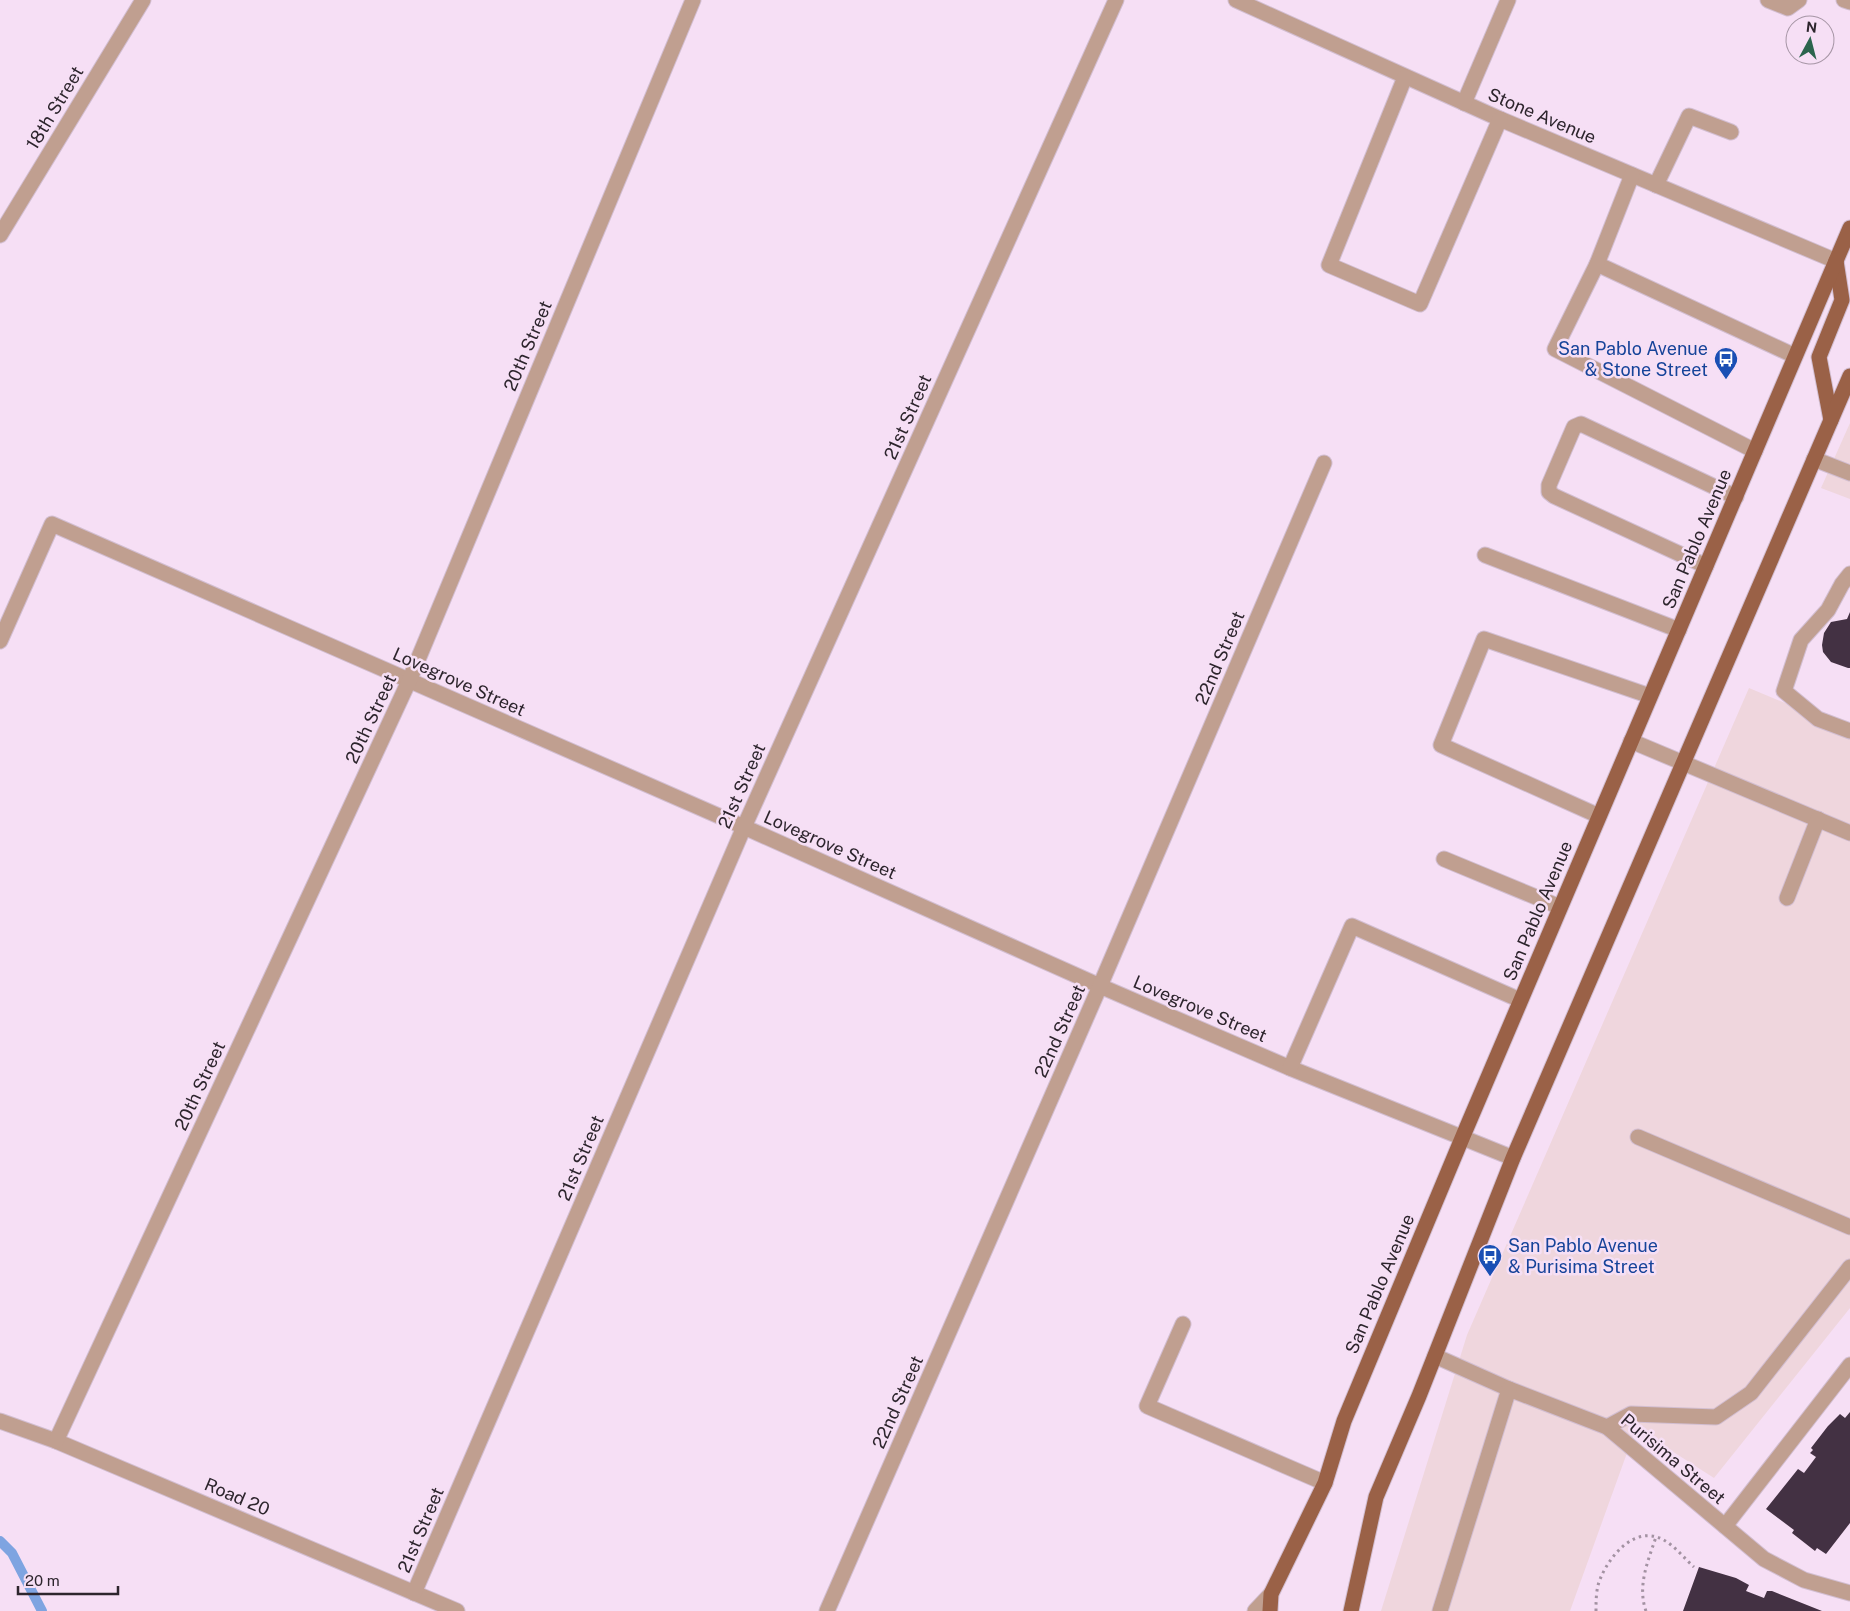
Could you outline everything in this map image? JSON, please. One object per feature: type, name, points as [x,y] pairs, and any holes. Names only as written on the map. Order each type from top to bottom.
[{"type":"main road","name":"San Pablo Avenue","points":[[1270,1611],[1271,1594],[1325,1483],[1344,1421],[1462,1136],[1850,228]]},
{"type":"main road","points":[[1831,420],[1819,356],[1842,300],[1836,261]]},
{"type":"main road","points":[[1351,1611],[1376,1497],[1435,1356],[1513,1158],[1850,376]]},
{"type":"street","name":"18th Street","points":[[0,235],[143,0]]},
{"type":"street","name":"20th Street","points":[[56,1441],[409,681],[693,0]]},
{"type":"street","name":"21st Street","points":[[414,1593],[744,827],[1116,0]]},
{"type":"street","name":"Stone Avenue","points":[[1236,0],[1500,119],[1836,261]]},
{"type":"street","points":[[1464,103],[1508,0]]},
{"type":"street","points":[[1768,0],[1788,8],[1799,0]]},
{"type":"street","points":[[1844,0],[1850,2]]},
{"type":"street","points":[[1405,77],[1329,265],[1420,304],[1500,119]]},
{"type":"street","points":[[1656,185],[1689,116],[1731,132]]},
{"type":"street","points":[[1632,175],[1597,264],[1555,349],[1755,451]]},
{"type":"street","points":[[1597,264],[1796,356]]},
{"type":"street","points":[[1706,566],[1549,492],[1549,485],[1574,427],[1581,424],[1736,497]]},
{"type":"street","points":[[1814,460],[1850,473]]},
{"type":"street","name":"22nd Street","points":[[827,1611],[1100,986],[1324,463]]},
{"type":"street","name":"Lovegrove Street","points":[[0,641],[52,524],[744,827],[1100,986],[1290,1068],[1513,1158]]},
{"type":"street","points":[[1485,555],[1678,630]]},
{"type":"street","points":[[1850,574],[1842,584],[1828,610],[1801,640],[1784,691],[1818,719],[1850,731]]},
{"type":"street","points":[[1599,816],[1442,745],[1484,639],[1650,696]]},
{"type":"street","points":[[1631,740],[1683,764],[1850,833]]},
{"type":"street","points":[[1786,898],[1818,819]]},
{"type":"street","points":[[1444,859],[1560,907]]},
{"type":"street","points":[[1290,1068],[1352,926],[1520,1000]]},
{"type":"street","points":[[1638,1137],[1850,1227]]},
{"type":"street","points":[[1607,1427],[1632,1414],[1716,1417],[1750,1393],[1850,1267]]},
{"type":"street","points":[[1183,1324],[1147,1406],[1325,1483]]},
{"type":"street","name":"Purisima Street","points":[[1435,1356],[1509,1389],[1607,1427],[1764,1559],[1804,1580],[1850,1593]]},
{"type":"street","points":[[1725,1526],[1850,1365]]},
{"type":"street","points":[[1440,1611],[1509,1389]]},
{"type":"street","name":"Road 20","points":[[0,1421],[56,1441],[457,1611]]},
{"type":"street","points":[[1255,1611],[1271,1594]]},
{"type":"path","points":[[1596,1611],[1600,1577],[1626,1543],[1636,1537],[1656,1537],[1664,1540],[1694,1567]]},
{"type":"path","points":[[1646,1611],[1642,1597],[1642,1584],[1656,1537]]},
{"type":"shaded area","points":[[1850,423],[1850,499],[1821,488]]},
{"type":"shaded area","points":[[1749,688],[1850,730],[1850,1308],[1714,1478],[1636,1428],[1570,1611],[1381,1611],[1467,1335]]},
{"type":"building","points":[[1850,612],[1850,668],[1848,668],[1831,662],[1823,652],[1822,645],[1824,633],[1831,622],[1847,619]]},
{"type":"building","points":[[1850,1412],[1850,1523],[1826,1554],[1817,1548],[1815,1551],[1792,1533],[1794,1530],[1766,1509],[1798,1469],[1804,1473],[1816,1457],[1810,1453],[1813,1450],[1811,1448],[1828,1426],[1840,1414],[1845,1418]]},
{"type":"building","points":[[1699,1567],[1736,1578],[1749,1585],[1746,1591],[1764,1598],[1767,1591],[1772,1591],[1822,1611],[1683,1611]]},
{"type":"waterway","points":[[0,1541],[12,1553],[42,1611]]},
{"type":"place","name":"San Pablo Avenue & Stone Street","points":[[1726,380]]},
{"type":"place","name":"San Pablo Avenue & Purisima Street","points":[[1490,1277]]}]
